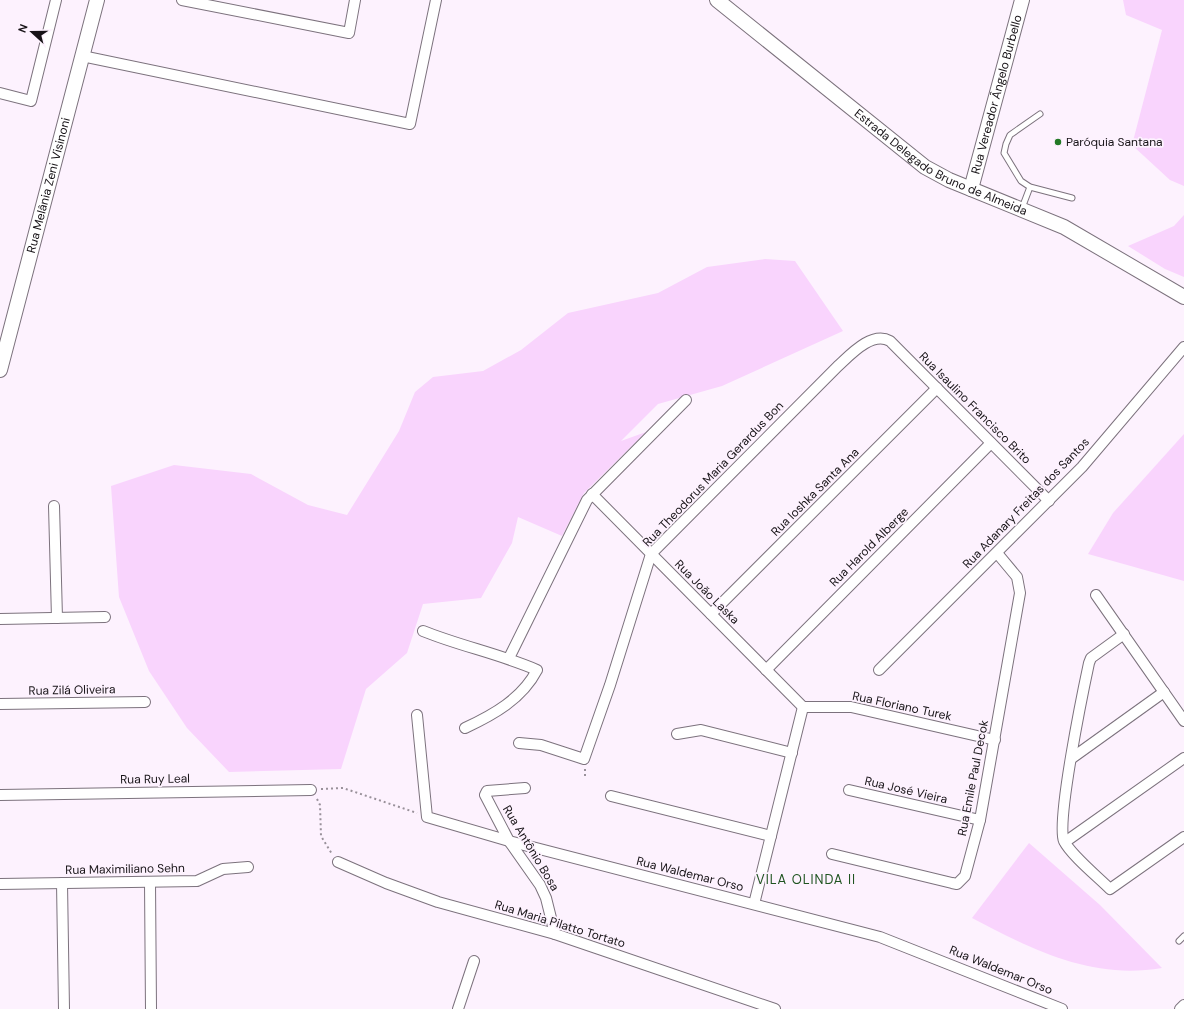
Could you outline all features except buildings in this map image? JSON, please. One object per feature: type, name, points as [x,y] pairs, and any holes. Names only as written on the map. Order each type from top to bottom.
[{"type":"main road","name":"Rua Melânia Zeni Visinoni","points":[[0,370],[97,0]]},
{"type":"main road","name":"Estrada Delegado Bruno de Almeida","points":[[717,0],[913,158],[938,174],[1064,227],[1184,297]]},
{"type":"main road","name":"Rua Vereador Ângelo Burbello","points":[[971,189],[1022,0]]},
{"type":"street","points":[[0,93],[31,101],[56,0]]},
{"type":"street","points":[[182,0],[349,33],[355,0]]},
{"type":"street","points":[[82,56],[410,124],[436,0]]},
{"type":"street","name":"Rua Isaulino Francisco Brito","points":[[880,338],[890,341],[1050,501]]},
{"type":"street","name":"Rua Theodorus Maria Gerardus Bon","points":[[519,743],[542,745],[584,759],[610,685],[651,554],[838,366],[865,344],[880,338]]},
{"type":"street","name":"Rua Adanary Freitas dos Santos","points":[[879,670],[1050,501],[1082,467],[1184,347]]},
{"type":"street","name":"Rua Ioshka Santa Ana","points":[[711,614],[937,388]]},
{"type":"street","points":[[509,658],[584,505],[592,494],[686,400]]},
{"type":"street","name":"Rua Harold Alberge","points":[[766,670],[991,443]]},
{"type":"street","name":"Rua João Laska","points":[[592,494],[803,707]]},
{"type":"street","points":[[54,506],[57,618]]},
{"type":"street","name":"Rua Emile Paul Decok","points":[[832,854],[957,884],[965,876],[980,820],[1020,593],[1017,576],[997,553]]},
{"type":"street","points":[[1096,595],[1184,721]]},
{"type":"street","points":[[0,619],[105,617]]},
{"type":"street","points":[[423,631],[449,641],[509,658],[537,670],[533,678],[520,694],[508,704],[481,721],[465,728]]},
{"type":"street","points":[[1124,634],[1091,658],[1088,663],[1061,828],[1065,842],[1110,889],[1184,837]]},
{"type":"street","points":[[1072,758],[1164,692]]},
{"type":"street","name":"Rua Zilá Oliveira","points":[[0,704],[145,702]]},
{"type":"street","points":[[754,904],[803,707]]},
{"type":"street","name":"Rua Floriano Turek","points":[[803,707],[851,707],[995,740]]},
{"type":"street","points":[[417,715],[427,817]]},
{"type":"street","points":[[677,734],[701,730],[792,753]]},
{"type":"street","points":[[1065,842],[1184,758]]},
{"type":"street","name":"Rua Antônio Bosa","points":[[525,788],[487,791],[485,793],[509,841],[540,885],[546,898],[555,934]]},
{"type":"street","name":"Rua Ruy Leal","points":[[0,795],[311,790]]},
{"type":"street","name":"Rua José Vieira","points":[[849,790],[980,820]]},
{"type":"street","points":[[611,796],[771,836]]},
{"type":"street","name":"Rua Waldemar Orso","points":[[427,817],[509,841],[880,937],[1062,1009]]},
{"type":"street","name":"Rua Maria Pilatto Tortato","points":[[338,862],[431,899],[555,934],[775,1009]]},
{"type":"street","name":"Rua Maximiliano Sehn","points":[[0,884],[197,881],[223,869],[248,868]]},
{"type":"street","points":[[150,882],[151,1009]]},
{"type":"street","points":[[62,883],[64,1009]]},
{"type":"street","points":[[458,1009],[474,961]]},
{"type":"street","points":[[1180,1009],[1184,1005]]},
{"type":"lane","points":[[1040,114],[1010,136],[1004,153],[1021,181],[1030,187],[1072,198]]},
{"type":"lane","points":[[1022,209],[1030,187]]},
{"type":"lane","points":[[1179,941],[1184,936]]},
{"type":"path","points":[[311,790],[343,788],[427,817]]},
{"type":"path","points":[[320,805],[320,836],[338,862]]},
{"type":"shaded area","points":[[1123,0],[1184,0],[1184,186],[1170,180],[1132,145],[1162,30],[1126,15]]},
{"type":"shaded area","points":[[1184,215],[1184,277],[1165,269],[1128,246],[1174,226]]},
{"type":"shaded area","points":[[765,259],[795,261],[843,331],[722,386],[658,404],[621,441],[646,432],[584,493],[562,536],[518,517],[512,543],[481,598],[423,604],[407,653],[366,689],[341,769],[229,772],[187,728],[149,671],[119,597],[111,486],[174,465],[251,474],[308,505],[347,515],[399,431],[415,392],[433,377],[483,371],[521,350],[568,313],[658,293],[707,267]]},
{"type":"shaded area","points":[[1184,434],[1184,581],[1088,554],[1113,513]]},
{"type":"shaded area","points":[[1029,843],[1100,905],[1162,968],[1136,971],[1111,970],[1063,960],[1017,941],[972,918]]},
{"type":"place","name":"Paróquia Santana","points":[[1058,142]]},
{"type":"district","name":"VILA OLINDA II","points":[[806,879]]}]
